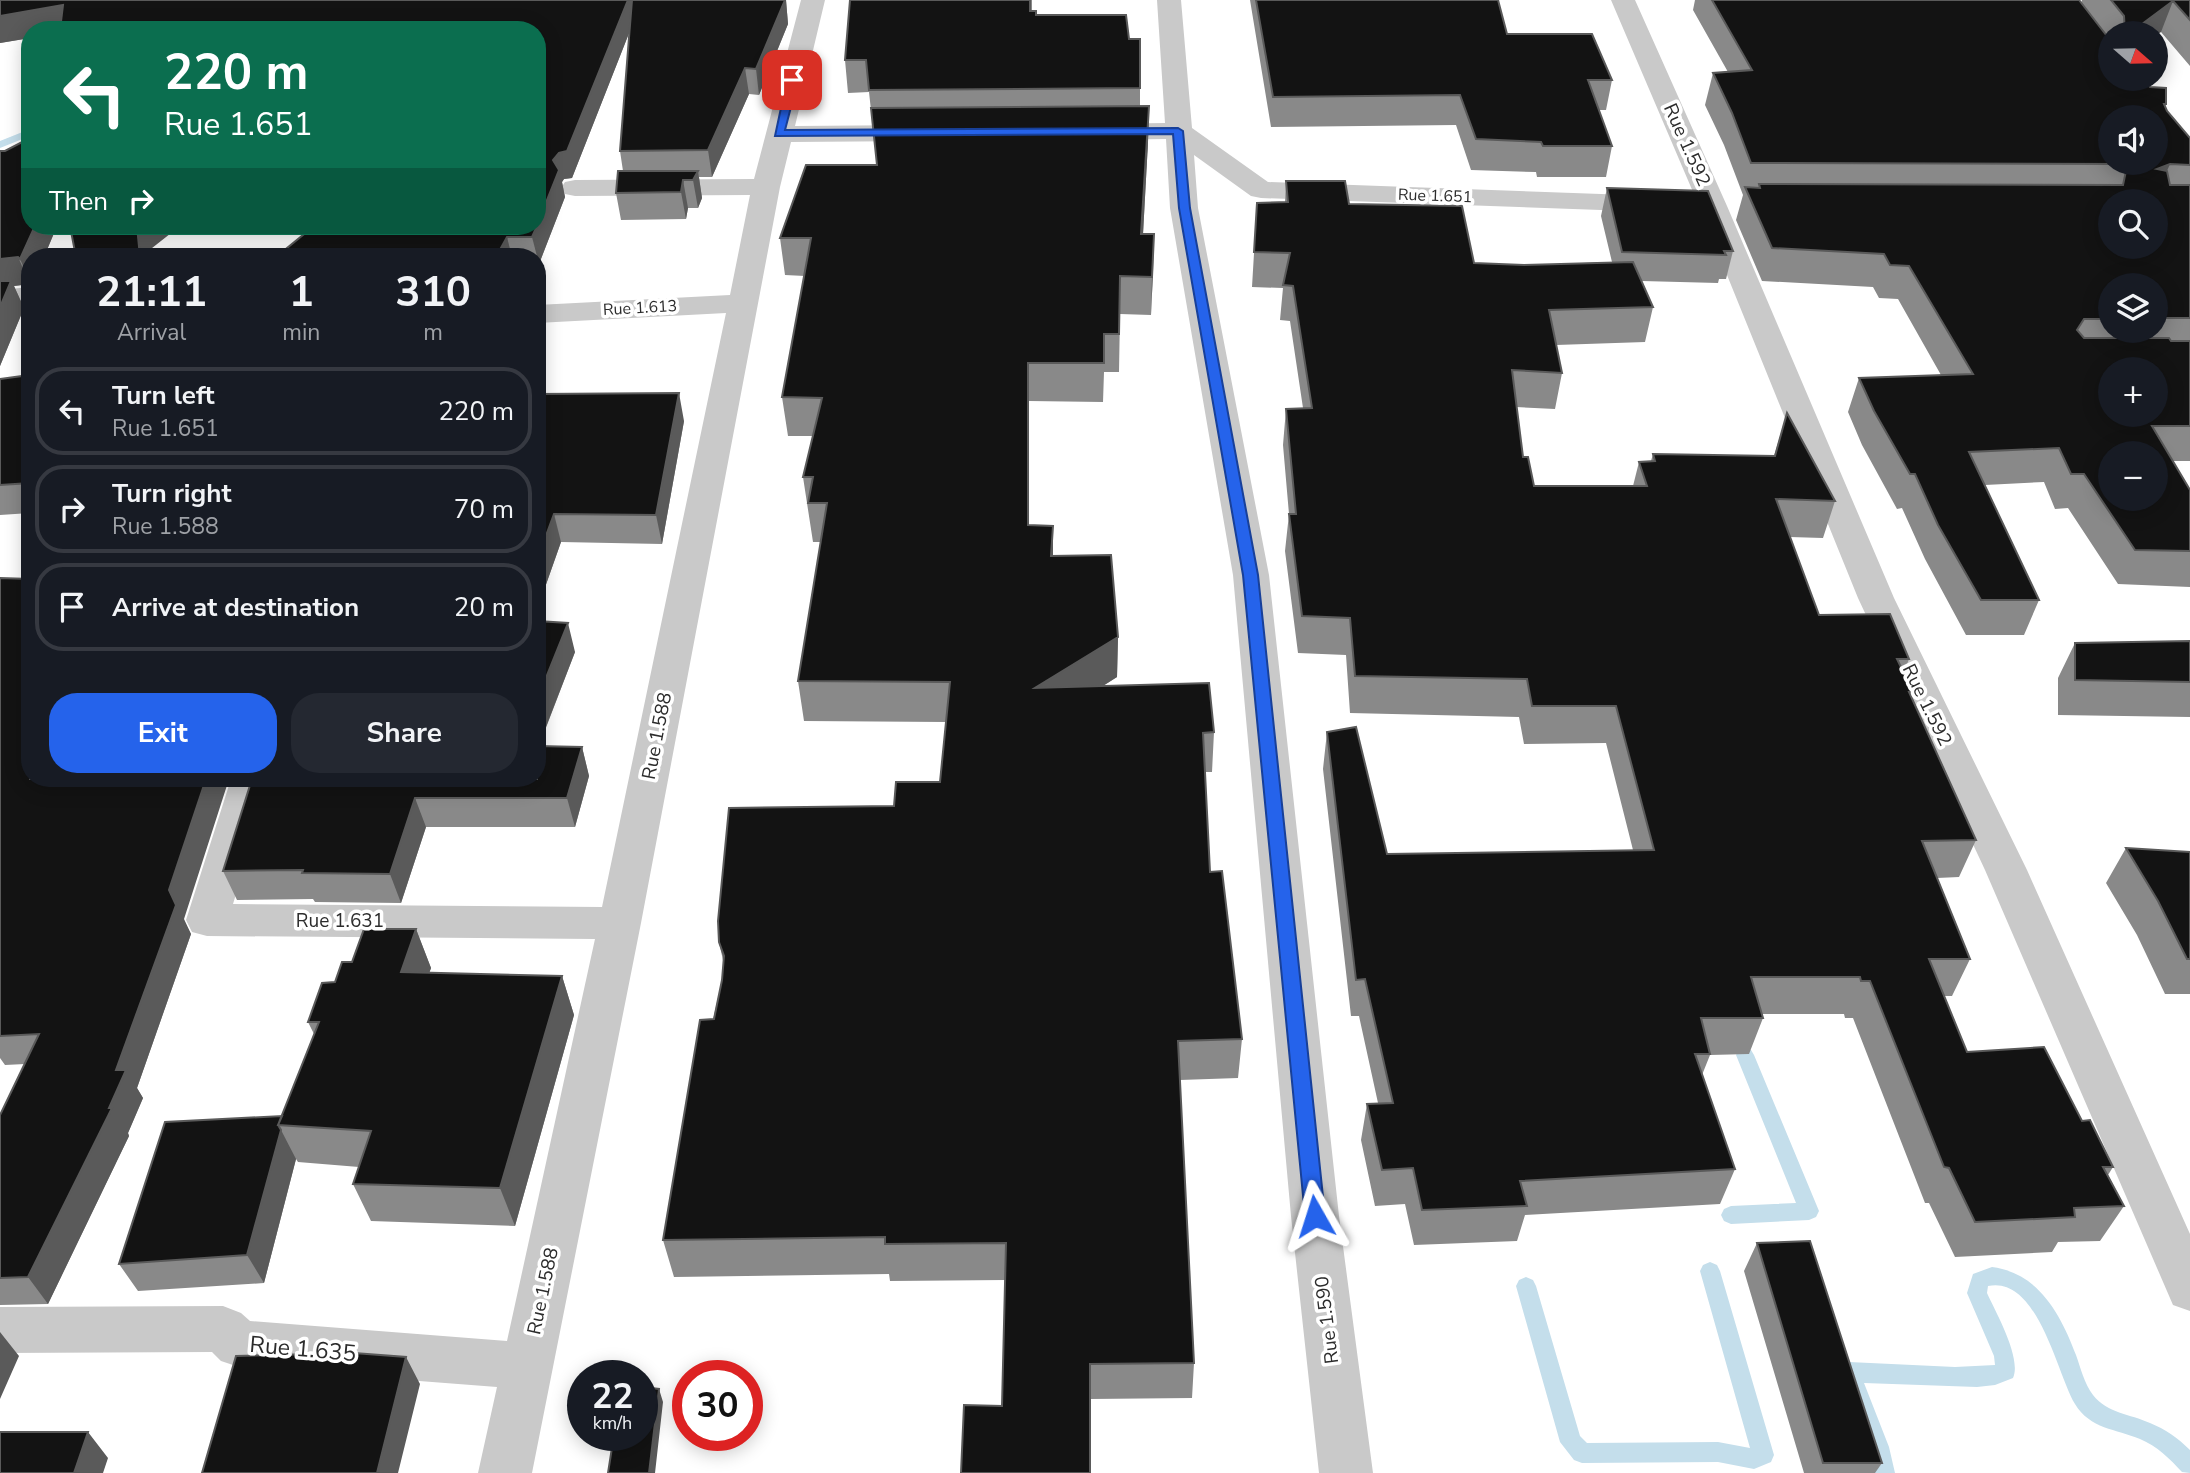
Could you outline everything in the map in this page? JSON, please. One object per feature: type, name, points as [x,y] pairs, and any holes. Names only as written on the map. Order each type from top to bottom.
[{"type":"street","name":"Rue 1.588","points":[[505,1473],[620,923],[766,187],[813,0]]},
{"type":"street","name":"Rue 1.590","points":[[1169,0],[1184,208],[1251,575],[1315,1216],[1346,1473]]},
{"type":"street","name":"Rue 1.592","points":[[1623,0],[1727,206],[1876,598],[2006,870],[2190,1289]]},
{"type":"street","points":[[1066,132],[1178,131]]},
{"type":"street","name":"Rue 1.651","points":[[1178,131],[1261,190],[1727,206]]},
{"type":"street","points":[[779,134],[955,132]]},
{"type":"street","points":[[575,188],[766,187]]},
{"type":"street","points":[[0,299],[21,297]]},
{"type":"street","name":"Rue 1.613","points":[[546,314],[743,303]]},
{"type":"street","name":"Rue 1.631","points":[[249,787],[207,920],[620,923]]},
{"type":"street","name":"Rue 1.635","points":[[0,1330],[223,1329],[239,1344],[527,1366]]},
{"type":"building","points":[[0,0],[628,0],[567,151],[559,153],[553,160],[559,170],[546,202],[546,21],[61,21],[63,5],[0,16]]},
{"type":"building","points":[[632,0],[785,0],[756,69],[745,68],[708,150],[620,151]]},
{"type":"building","points":[[850,0],[1030,0],[1030,11],[1036,11],[1036,15],[1126,15],[1129,39],[1140,39],[1140,88],[869,90],[866,60],[845,60]]},
{"type":"building","points":[[1256,0],[1498,0],[1507,34],[1592,34],[1612,80],[1588,80],[1612,146],[1543,146],[1541,142],[1476,139],[1460,95],[1273,97]]},
{"type":"building","points":[[1712,0],[2079,0],[2098,25],[2098,91],[2166,91],[2166,104],[2098,105],[2098,164],[1751,163],[1713,73],[1752,70]]},
{"type":"building","points":[[2111,0],[2190,0],[2190,20],[2173,1],[2146,21],[2124,21],[2124,16]]},
{"type":"building","points":[[1149,106],[1141,234],[1154,234],[1152,277],[1120,276],[1119,334],[1104,334],[1104,363],[1028,363],[1028,525],[1053,526],[1051,556],[1111,555],[1118,637],[1035,688],[1209,683],[1214,732],[1203,733],[1210,872],[1222,871],[1242,1039],[1178,1041],[1194,1363],[1090,1364],[1090,1473],[961,1473],[964,1405],[1002,1406],[1006,1243],[885,1244],[885,1237],[663,1240],[700,1020],[714,1019],[722,980],[724,956],[719,942],[718,921],[729,808],[894,806],[896,782],[940,782],[950,682],[798,681],[827,503],[808,503],[813,477],[803,477],[822,398],[782,397],[811,238],[780,238],[806,165],[877,165],[871,108]]},
{"type":"building","points":[[2168,112],[2190,138],[2190,165],[2168,165]]},
{"type":"building","points":[[21,143],[21,235],[31,235],[25,248],[21,248],[20,259],[0,259],[0,151]]},
{"type":"building","points":[[618,171],[698,171],[693,180],[683,180],[681,192],[616,193]]},
{"type":"building","points":[[2125,175],[2168,175],[2170,185],[2190,185],[2190,318],[2168,318],[2168,273],[2098,273],[2098,319],[2084,319],[2077,330],[2084,338],[2098,338],[2098,343],[2168,343],[2168,338],[2171,341],[2190,341],[2190,426],[2168,426],[2168,357],[2098,357],[2098,427],[2153,427],[2161,441],[2098,441],[2098,495],[2084,474],[2071,474],[2059,448],[1969,452],[2039,600],[1981,600],[1938,525],[1915,474],[1910,474],[1874,411],[1859,378],[1973,374],[1909,266],[1890,265],[1884,254],[1772,248],[1745,187],[1760,188],[1759,184],[2123,185]]},
{"type":"building","points":[[1286,181],[1345,181],[1349,204],[1462,206],[1474,263],[1524,265],[1633,262],[1653,307],[1549,310],[1562,373],[1512,370],[1523,457],[1528,457],[1534,486],[1647,486],[1639,462],[1655,461],[1653,454],[1775,456],[1787,413],[1835,501],[1776,499],[1819,615],[1890,614],[1909,659],[1897,659],[1913,692],[1909,692],[1976,840],[1922,841],[1970,959],[1929,959],[1967,1052],[2044,1047],[2082,1121],[2090,1120],[2113,1167],[2103,1167],[2124,1206],[2074,1208],[2075,1217],[1975,1222],[1949,1168],[1944,1167],[1870,981],[1861,981],[1860,977],[1751,977],[1763,1018],[1701,1018],[1710,1054],[1695,1054],[1735,1169],[1520,1181],[1527,1206],[1422,1210],[1413,1168],[1382,1170],[1367,1104],[1393,1103],[1365,979],[1356,980],[1327,732],[1356,727],[1387,854],[1654,850],[1616,706],[1532,706],[1527,679],[1355,676],[1350,618],[1302,616],[1289,514],[1296,514],[1286,409],[1312,408],[1293,286],[1283,285],[1290,253],[1254,252],[1257,203],[1288,202]]},
{"type":"building","points":[[1607,188],[1708,191],[1733,251],[1724,251],[1726,255],[1622,252]]},
{"type":"building","points":[[72,235],[138,235],[139,248],[74,248]]},
{"type":"building","points":[[303,235],[533,235],[507,237],[501,248],[287,248]]},
{"type":"building","points":[[0,281],[11,281],[0,307]]},
{"type":"building","points":[[21,376],[21,484],[0,485],[0,379]]},
{"type":"building","points":[[679,393],[656,515],[554,514],[546,536],[546,394]]},
{"type":"building","points":[[2168,453],[2190,490],[2190,551],[2135,550],[2109,511],[2168,511]]},
{"type":"building","points":[[0,578],[21,579],[21,787],[203,787],[169,890],[176,905],[116,1070],[126,1070],[109,1108],[112,1108],[28,1277],[0,1278],[0,1115],[39,1034],[0,1036]]},
{"type":"building","points":[[546,622],[568,623],[546,678]]},
{"type":"building","points":[[2190,641],[2190,682],[2075,680],[2075,643]]},
{"type":"building","points":[[546,746],[582,747],[567,798],[415,798],[390,874],[302,873],[303,870],[223,871],[249,787],[546,787]]},
{"type":"building","points":[[2126,848],[2190,852],[2190,959],[2187,959],[2158,901]]},
{"type":"building","points":[[364,929],[416,929],[401,972],[562,976],[500,1188],[353,1184],[371,1131],[278,1125],[319,1022],[308,1022],[322,983],[335,982],[342,962],[352,962]]},
{"type":"building","points":[[282,1116],[278,1125],[281,1130],[247,1255],[119,1264],[165,1122]]},
{"type":"building","points":[[1810,1241],[1882,1463],[1823,1463],[1757,1243]]},
{"type":"building","points":[[354,1353],[406,1357],[377,1473],[202,1473],[236,1356]]},
{"type":"building","points":[[0,1432],[88,1432],[74,1473],[0,1473]]},
{"type":"building","points":[[611,1451],[652,1451],[649,1473],[608,1473]]},
{"type":"waterway","points":[[0,145],[21,136]]},
{"type":"waterway","points":[[1731,1215],[1809,1211],[1745,1055]]},
{"type":"waterway","points":[[1526,1286],[1571,1442],[1582,1453],[1718,1452],[1754,1459],[1763,1455],[1710,1271]]},
{"type":"waterway","points":[[1884,1473],[1878,1447],[1849,1372],[1977,1377],[2006,1371],[2004,1356],[1977,1293],[1980,1280],[1992,1276],[2017,1283],[2036,1301],[2058,1337],[2082,1397],[2093,1410],[2108,1419],[2153,1434],[2173,1448],[2190,1465]]},
{"type":"route","points":[[792,80],[779,134],[1178,131],[1184,208],[1251,575],[1315,1216]]}]
